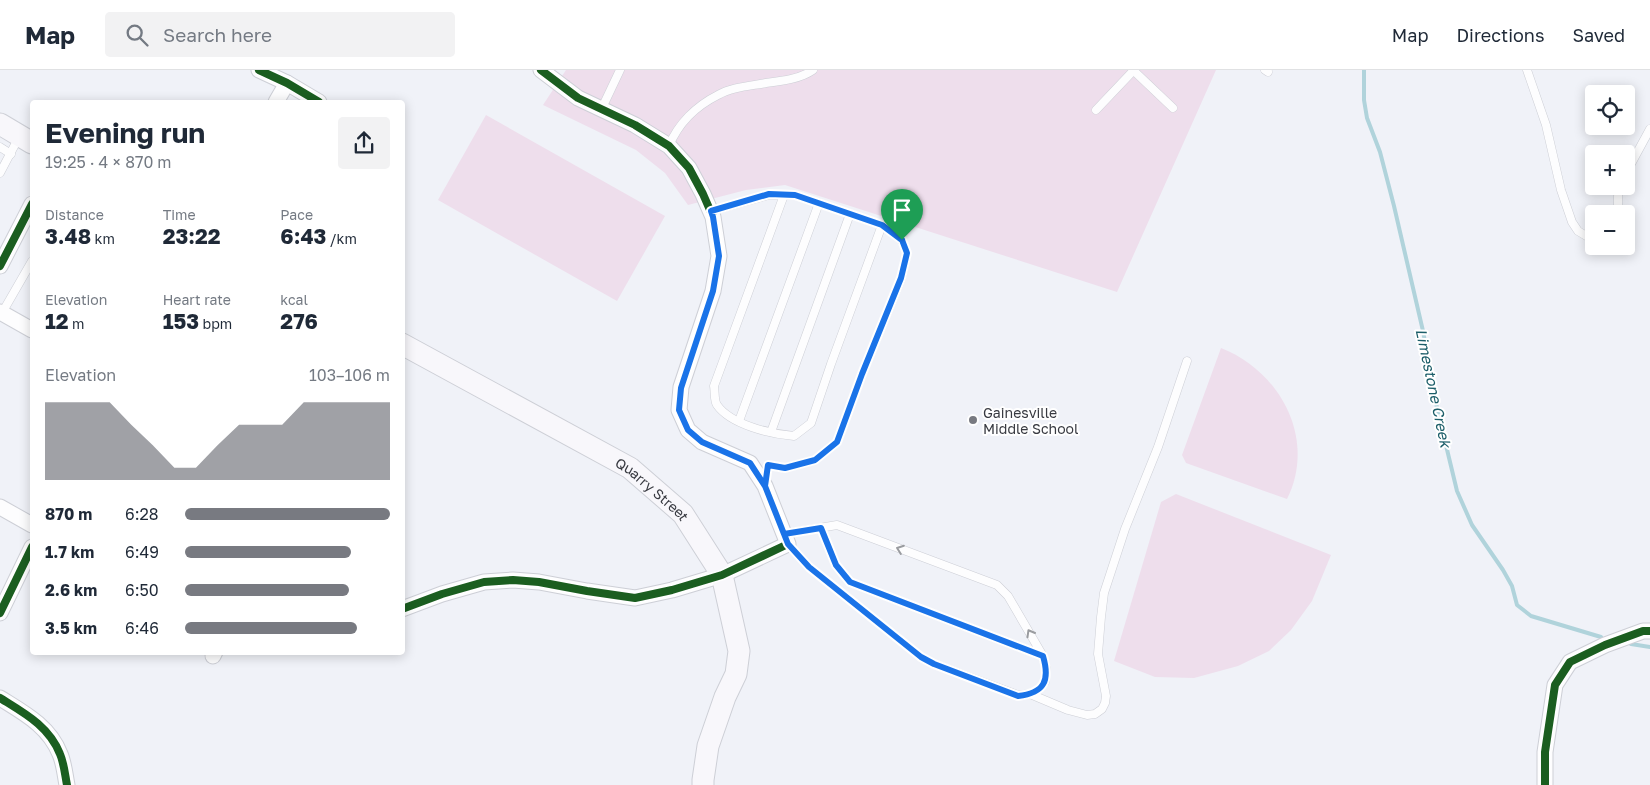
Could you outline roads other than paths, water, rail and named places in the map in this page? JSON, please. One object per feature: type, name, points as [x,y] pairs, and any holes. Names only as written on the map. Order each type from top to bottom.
[{"type":"street","points":[[259,70],[316,100]]},
{"type":"street","points":[[405,608],[442,594],[484,582],[513,580],[539,582],[635,598],[672,590],[722,574],[786,539],[765,486],[750,463],[702,442],[688,430],[679,410],[681,388],[713,291],[719,256],[713,217],[703,194],[689,168],[668,146],[636,125],[578,98],[541,70]]},
{"type":"street","points":[[277,100],[286,83]]},
{"type":"street","points":[[0,124],[21,144]]},
{"type":"street","points":[[0,264],[30,208]]},
{"type":"street","points":[[1,312],[30,329]]},
{"type":"street","name":"Quarry Street","points":[[405,346],[630,468],[683,514],[722,574],[739,651],[736,674],[724,696],[708,746],[703,785]]},
{"type":"street","points":[[0,507],[30,524]]},
{"type":"street","points":[[0,613],[30,551]]},
{"type":"street","points":[[1545,785],[1545,752],[1555,685],[1570,662],[1604,645],[1643,631],[1650,631]]},
{"type":"street","points":[[0,698],[27,715],[47,732],[60,754],[67,785]]},
{"type":"lane","points":[[602,108],[620,70]]},
{"type":"lane","points":[[668,146],[675,131],[689,115],[718,94],[742,87],[786,80],[814,70]]},
{"type":"lane","points":[[1096,110],[1133,70],[1173,108]]},
{"type":"lane","points":[[1527,70],[1546,124],[1561,190],[1572,222],[1578,231],[1585,235]]},
{"type":"lane","points":[[1635,156],[1650,130]]},
{"type":"lane","points":[[0,147],[21,144]]},
{"type":"lane","points":[[0,173],[21,144]]},
{"type":"lane","points":[[711,211],[769,194],[795,195],[882,225],[902,240],[907,253],[901,278],[837,442],[815,460],[785,468],[768,465],[765,486]]},
{"type":"lane","points":[[784,195],[714,386],[716,404],[731,418],[771,432],[794,436],[811,423],[882,225]]},
{"type":"lane","points":[[739,421],[819,203]]},
{"type":"lane","points":[[771,432],[850,214]]},
{"type":"lane","points":[[1,312],[30,263]]},
{"type":"lane","points":[[1030,694],[1068,710],[1087,715],[1095,714],[1102,709],[1105,703],[1106,696],[1098,654],[1100,617],[1104,593],[1125,530],[1158,447],[1187,361]]},
{"type":"lane","points":[[837,525],[997,585],[1008,596],[1043,656],[1046,668],[1045,682],[1038,690],[1030,694],[1018,696],[934,664],[921,657],[809,567],[786,539],[837,525]]},
{"type":"lane","points":[[821,528],[836,565],[850,582],[1043,656]]},
{"type":"waterway","name":"Limestone Creek","points":[[1364,70],[1364,100],[1367,118],[1380,152],[1394,206],[1423,331],[1437,408],[1457,491],[1472,525],[1512,586],[1517,605],[1531,616],[1601,637]]},
{"type":"waterway","name":"Limestone Creek","points":[[1631,644],[1650,647]]},
{"type":"place","name":"Gainesville Middle School","points":[[973,420]]}]
